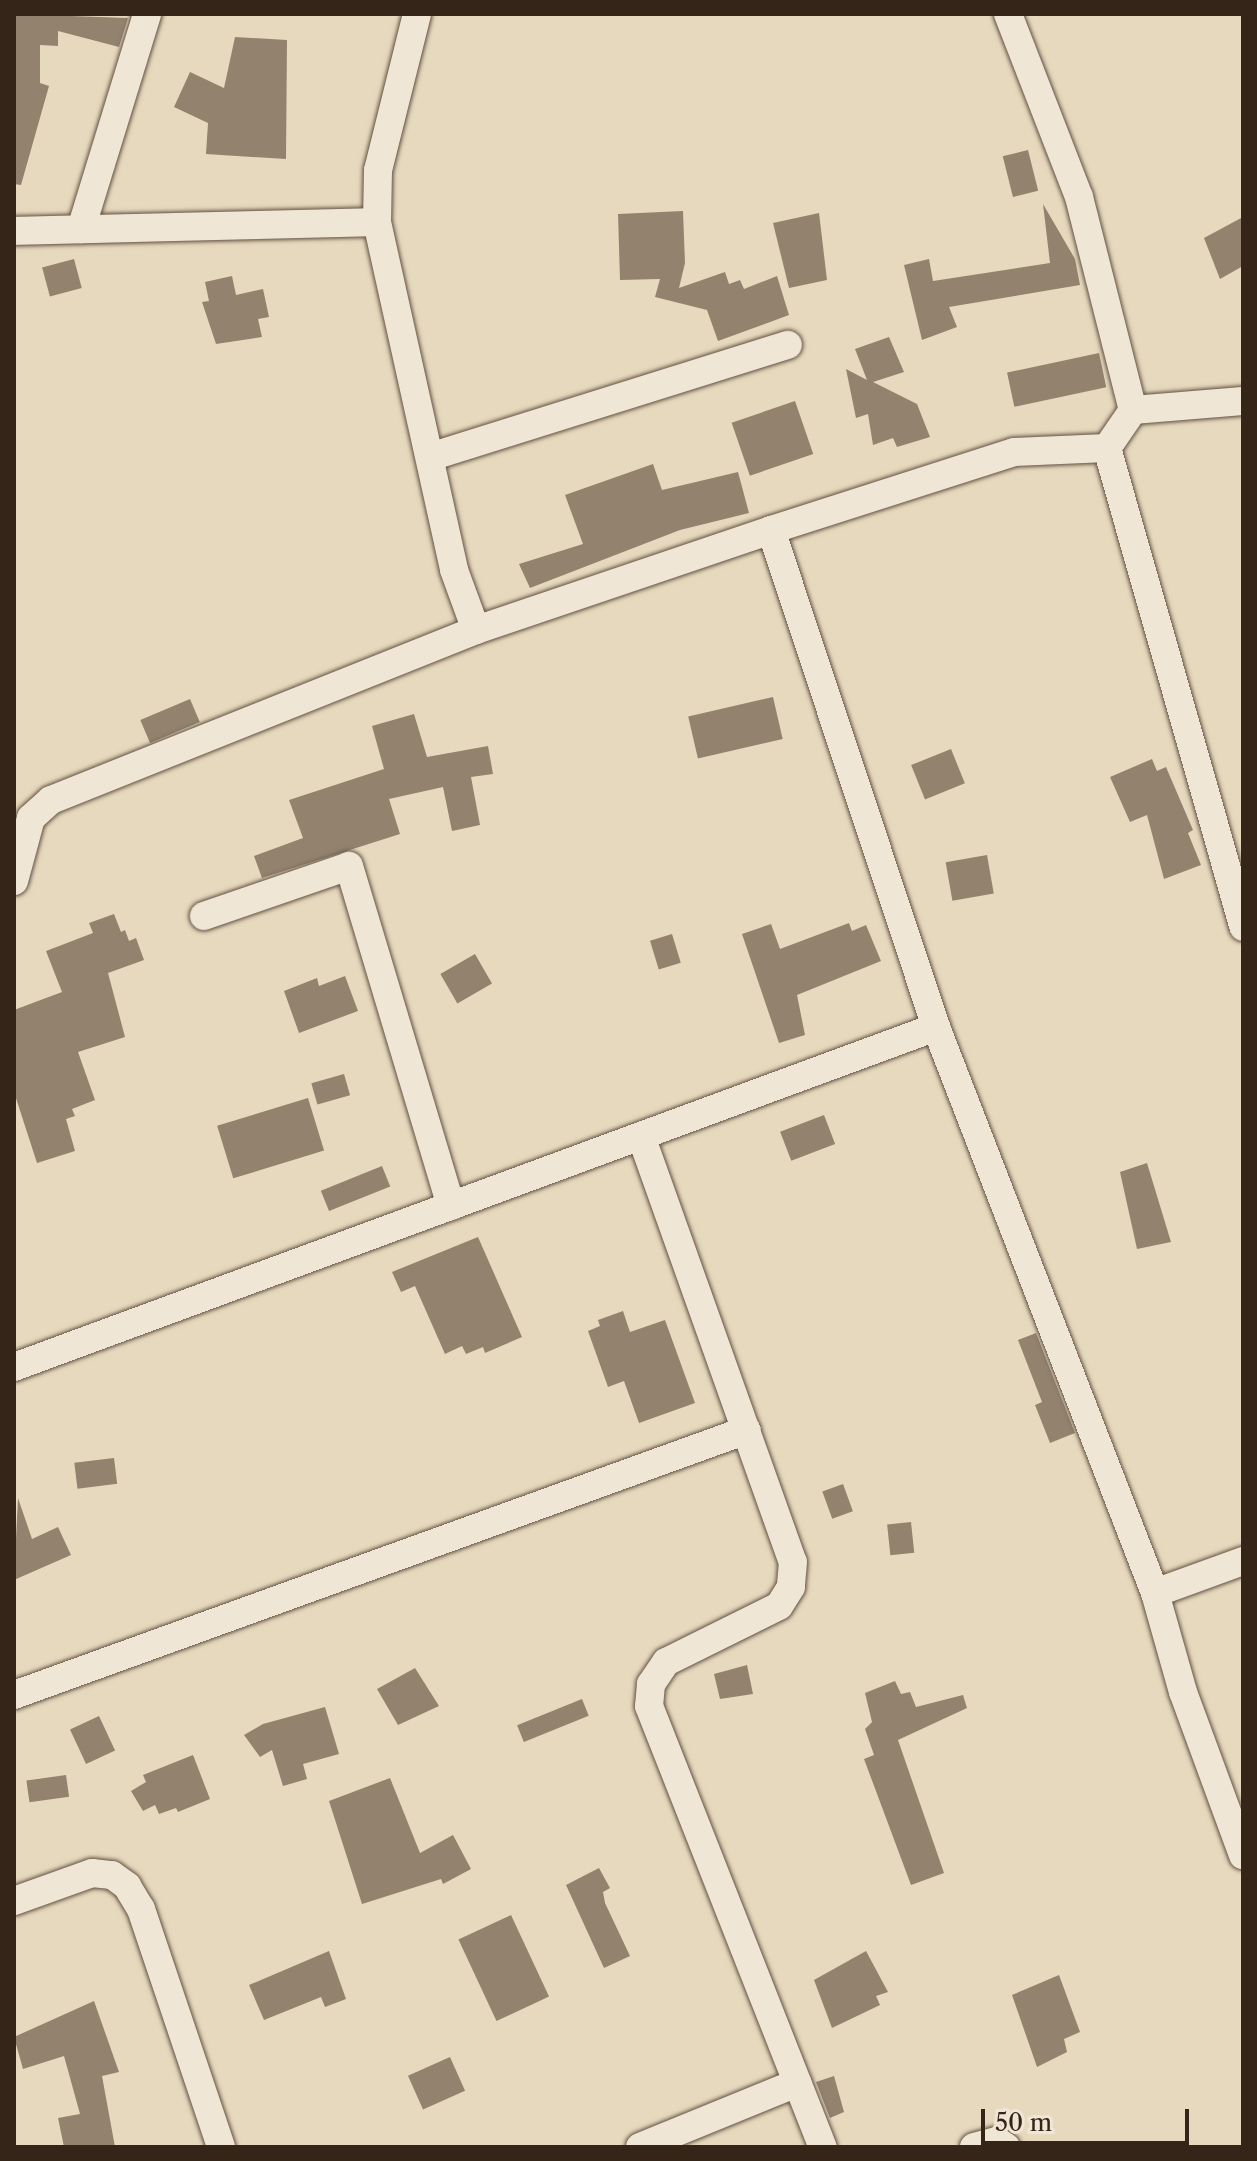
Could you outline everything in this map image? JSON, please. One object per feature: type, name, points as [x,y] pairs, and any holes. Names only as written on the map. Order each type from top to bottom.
[{"type":"street","points":[[81,229],[147,14]]},
{"type":"street","points":[[417,14],[378,170],[377,222],[454,570],[476,630]]},
{"type":"street","points":[[1008,14],[1079,197],[1133,410],[1107,448]]},
{"type":"street","points":[[14,231],[377,222]]},
{"type":"street","points":[[430,457],[788,345]]},
{"type":"street","points":[[1133,410],[1243,401]]},
{"type":"street","points":[[14,881],[31,818],[51,800],[476,630],[1014,452],[1107,448]]},
{"type":"street","points":[[1107,448],[1243,927]]},
{"type":"street","points":[[771,530],[936,1027],[1155,1593],[1183,1692],[1243,1855]]},
{"type":"street","points":[[204,916],[349,866],[451,1206]]},
{"type":"street","points":[[14,1367],[936,1027]]},
{"type":"street","points":[[641,1136],[793,1562],[791,1587],[779,1606],[666,1662],[651,1684],[649,1706],[823,2147]]},
{"type":"street","points":[[14,1695],[747,1430]]},
{"type":"street","points":[[1155,1593],[1243,1561]]},
{"type":"street","points":[[14,1901],[92,1873],[112,1875],[127,1886],[141,1909],[221,2147]]},
{"type":"street","points":[[640,2147],[797,2083]]},
{"type":"street","points":[[974,2147],[997,2141],[1006,2147]]},
{"type":"building","points":[[14,14],[128,18],[119,47],[58,31],[58,46],[40,45],[40,83],[49,86],[21,185],[14,184]]},
{"type":"building","points":[[235,37],[287,40],[286,159],[206,154],[208,123],[174,107],[190,72],[224,88]]},
{"type":"building","points":[[1028,150],[1038,191],[1013,197],[1003,156]]},
{"type":"building","points":[[1043,204],[1075,259],[1080,285],[949,307],[957,327],[922,340],[904,265],[929,259],[933,281],[1050,263]]},
{"type":"building","points":[[683,211],[685,263],[679,288],[725,272],[729,284],[740,280],[744,289],[777,276],[789,315],[718,341],[707,310],[655,297],[660,279],[620,280],[618,214]]},
{"type":"building","points":[[819,213],[827,280],[789,288],[773,223]]},
{"type":"building","points":[[1243,217],[1243,266],[1220,279],[1204,238]]},
{"type":"building","points":[[74,259],[82,288],[50,297],[42,268]]},
{"type":"building","points":[[232,276],[236,295],[263,289],[269,317],[258,319],[262,337],[216,344],[202,302],[209,301],[205,282]]},
{"type":"building","points":[[889,337],[904,372],[873,382],[917,404],[930,437],[897,447],[893,438],[873,445],[868,414],[856,418],[846,369],[867,380],[855,349]]},
{"type":"building","points":[[1099,353],[1106,387],[1014,407],[1007,373]]},
{"type":"building","points":[[795,401],[813,454],[750,476],[732,423]]},
{"type":"building","points":[[653,464],[662,490],[738,472],[749,513],[680,530],[530,588],[519,564],[583,544],[565,495]]},
{"type":"building","points":[[773,697],[783,739],[698,758],[688,717]]},
{"type":"building","points":[[190,699],[200,722],[150,743],[140,720]]},
{"type":"building","points":[[414,714],[427,757],[488,746],[493,774],[471,777],[480,825],[452,831],[443,787],[389,799],[400,834],[262,878],[254,856],[303,838],[289,800],[384,769],[372,726]]},
{"type":"building","points":[[951,749],[965,783],[925,799],[911,765]]},
{"type":"building","points":[[1152,759],[1157,771],[1166,767],[1193,830],[1188,833],[1201,865],[1164,879],[1147,815],[1130,822],[1110,777]]},
{"type":"building","points":[[987,855],[994,893],[952,901],[946,862]]},
{"type":"building","points":[[114,914],[121,932],[125,930],[129,941],[136,938],[144,960],[108,973],[125,1037],[78,1052],[95,1100],[72,1109],[75,1116],[66,1119],[75,1151],[37,1163],[14,1092],[14,1010],[62,992],[46,951],[93,933],[89,923]]},
{"type":"building","points":[[849,923],[852,931],[866,925],[881,961],[797,995],[805,1035],[779,1043],[742,934],[771,924],[780,949]]},
{"type":"building","points":[[672,934],[681,963],[659,969],[650,941]]},
{"type":"building","points":[[475,954],[492,983],[457,1003],[440,974]]},
{"type":"building","points":[[345,976],[358,1011],[299,1033],[284,991],[317,978],[319,986]]},
{"type":"building","points":[[344,1074],[350,1095],[317,1105],[311,1083]]},
{"type":"building","points":[[308,1098],[324,1151],[233,1178],[217,1126]]},
{"type":"building","points":[[824,1115],[835,1144],[791,1161],[780,1132]]},
{"type":"building","points":[[1147,1163],[1171,1242],[1137,1249],[1120,1172]]},
{"type":"building","points":[[382,1166],[390,1186],[329,1211],[321,1191]]},
{"type":"building","points":[[478,1237],[522,1337],[485,1353],[483,1347],[466,1354],[462,1346],[445,1354],[415,1286],[401,1292],[392,1272]]},
{"type":"building","points":[[623,1311],[630,1332],[665,1320],[695,1403],[639,1423],[624,1381],[608,1387],[588,1331],[600,1326],[598,1320]]},
{"type":"building","points":[[1036,1333],[1075,1433],[1050,1443],[1035,1405],[1042,1402],[1018,1340]]},
{"type":"building","points":[[114,1458],[117,1484],[77,1489],[74,1463]]},
{"type":"building","points":[[843,1484],[853,1511],[832,1519],[822,1492]]},
{"type":"building","points":[[18,1498],[32,1539],[58,1527],[71,1555],[14,1580]]},
{"type":"building","points":[[911,1522],[914,1553],[890,1555],[887,1525]]},
{"type":"building","points":[[747,1665],[753,1694],[720,1699],[714,1674]]},
{"type":"building","points":[[415,1668],[439,1706],[398,1725],[377,1689]]},
{"type":"building","points":[[895,1681],[901,1694],[910,1692],[916,1707],[963,1695],[967,1708],[898,1740],[944,1873],[911,1885],[864,1759],[874,1755],[865,1729],[872,1722],[865,1693]]},
{"type":"building","points":[[582,1699],[589,1716],[524,1742],[517,1725]]},
{"type":"building","points":[[325,1707],[339,1754],[303,1764],[307,1779],[283,1786],[272,1750],[260,1757],[244,1735],[263,1724]]},
{"type":"building","points":[[99,1716],[115,1750],[86,1764],[70,1730]]},
{"type":"building","points":[[193,1755],[210,1799],[178,1812],[176,1808],[159,1814],[155,1805],[143,1811],[131,1791],[146,1782],[143,1775]]},
{"type":"building","points":[[66,1775],[69,1797],[29,1802],[26,1781]]},
{"type":"building","points":[[390,1778],[420,1853],[453,1835],[471,1869],[443,1884],[441,1879],[362,1904],[329,1801]]},
{"type":"building","points":[[599,1868],[610,1888],[603,1892],[605,1903],[630,1956],[604,1968],[566,1885]]},
{"type":"building","points":[[511,1915],[549,1997],[496,2021],[458,1940]]},
{"type":"building","points":[[329,1951],[346,1999],[325,2007],[321,1997],[264,2020],[249,1985]]},
{"type":"building","points":[[866,1951],[888,1992],[876,1996],[880,2005],[832,2028],[814,1980]]},
{"type":"building","points":[[1059,1975],[1080,2032],[1064,2039],[1067,2052],[1037,2067],[1012,1995]]},
{"type":"building","points":[[94,2001],[119,2072],[102,2076],[115,2147],[64,2147],[58,2118],[80,2114],[64,2056],[23,2069],[14,2037]]},
{"type":"building","points":[[450,2057],[465,2091],[423,2110],[408,2076]]},
{"type":"building","points":[[834,2076],[844,2112],[830,2118],[816,2082]]}]
